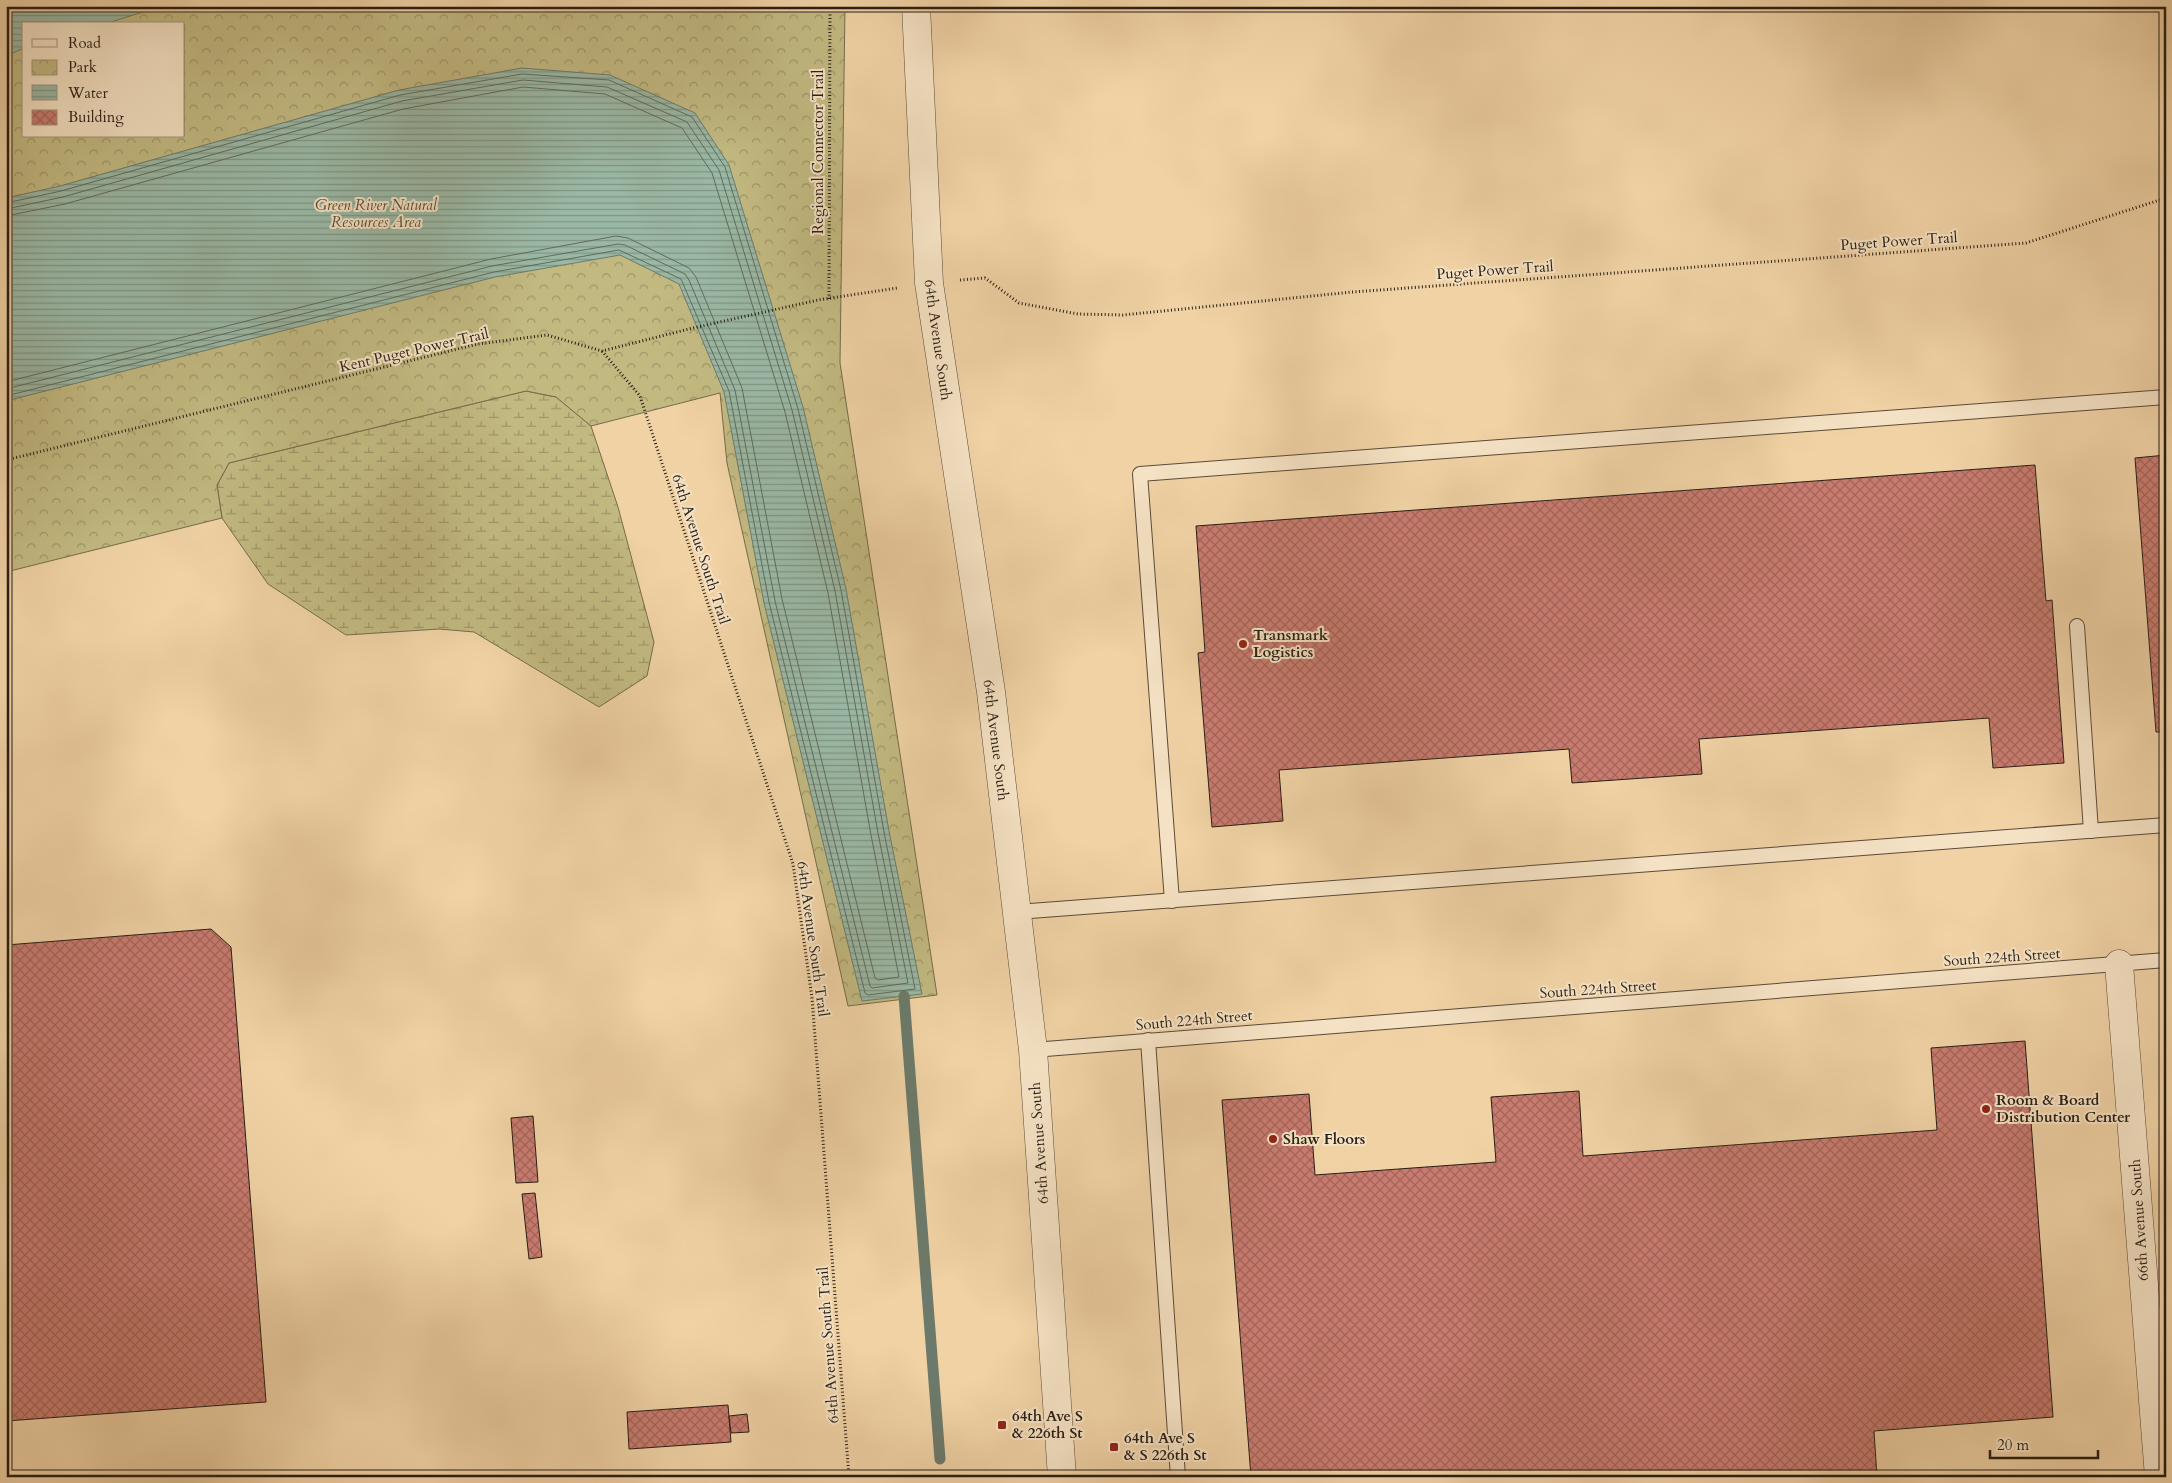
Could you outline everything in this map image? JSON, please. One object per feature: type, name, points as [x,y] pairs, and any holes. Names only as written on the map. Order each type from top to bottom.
[{"type":"street","name":"64th Avenue South","points":[[916,6],[929,283],[991,692],[1033,1050],[1062,1477]]},
{"type":"street","name":"66th Avenue South","points":[[2119,964],[2159,1477]]},
{"type":"lane","points":[[1172,900],[1140,474],[2166,396]]},
{"type":"lane","points":[[2077,626],[2091,831]]},
{"type":"lane","points":[[1017,912],[2166,825]]},
{"type":"lane","name":"South 224th Street","points":[[1033,1050],[2166,960]]},
{"type":"lane","points":[[1148,1040],[1178,1477]]},
{"type":"path","name":"Regional Connector Trail","points":[[829,299],[830,6]]},
{"type":"path","name":"Puget Power Trail","points":[[829,299],[929,283],[985,278],[1019,303],[1078,314],[1123,315],[1352,292],[2026,243],[2166,198]]},
{"type":"path","points":[[602,351],[692,328],[829,299]]},
{"type":"path","name":"Kent Puget Power Trail","points":[[6,460],[478,344],[547,335],[602,351]]},
{"type":"path","name":"64th Avenue South Trail","points":[[602,351],[640,396],[792,864],[812,998],[849,1477]]},
{"type":"green space","name":"Green River Natural Resources Area","points":[[6,6],[845,6],[840,363],[937,995],[848,1006],[727,463],[720,393],[591,426],[556,397],[526,391],[229,463],[217,485],[222,518],[6,572]]},
{"type":"green space","points":[[526,391],[556,397],[591,426],[618,507],[654,642],[647,676],[599,707],[474,632],[439,629],[346,635],[268,584],[222,518],[217,485],[229,463]]},
{"type":"water","points":[[6,6],[163,6],[111,22],[22,22],[22,49],[6,56]]},
{"type":"water","points":[[522,68],[610,75],[695,113],[729,165],[803,407],[846,589],[889,831],[922,994],[862,1001],[764,603],[724,392],[679,284],[620,255],[495,277],[6,401],[6,198],[60,186],[399,90]]},
{"type":"building","points":[[2166,455],[2166,732],[2156,732],[2135,458]]},
{"type":"building","points":[[2035,465],[2046,601],[2052,600],[2064,763],[1993,768],[1989,718],[1699,739],[1702,774],[1572,783],[1569,749],[1279,770],[1283,821],[1212,827],[1198,653],[1205,652],[1196,526]]},
{"type":"building","points":[[211,929],[231,947],[266,1402],[6,1421],[6,945]]},
{"type":"building","points":[[2025,1041],[2053,1417],[1874,1431],[1877,1477],[1251,1477],[1222,1100],[1309,1094],[1315,1175],[1496,1162],[1491,1097],[1579,1091],[1583,1156],[1937,1130],[1931,1048]]},
{"type":"building","points":[[533,1116],[538,1182],[516,1183],[511,1118]]},
{"type":"building","points":[[535,1193],[542,1257],[529,1259],[522,1194]]},
{"type":"building","points":[[728,1405],[731,1442],[629,1449],[627,1412]]},
{"type":"building","points":[[747,1414],[749,1432],[731,1433],[729,1416]]},
{"type":"waterway","points":[[904,996],[940,1459]]},
{"type":"place","name":"Transmark Logistics","points":[[1243,644]]},
{"type":"place","name":"Room & Board Distribution Center","points":[[1986,1109]]},
{"type":"place","name":"Shaw Floors","points":[[1273,1139]]},
{"type":"place","name":"64th Ave S & 226th St","points":[[1002,1425]]},
{"type":"place","name":"64th Ave S & S 226th St","points":[[1114,1447]]}]
